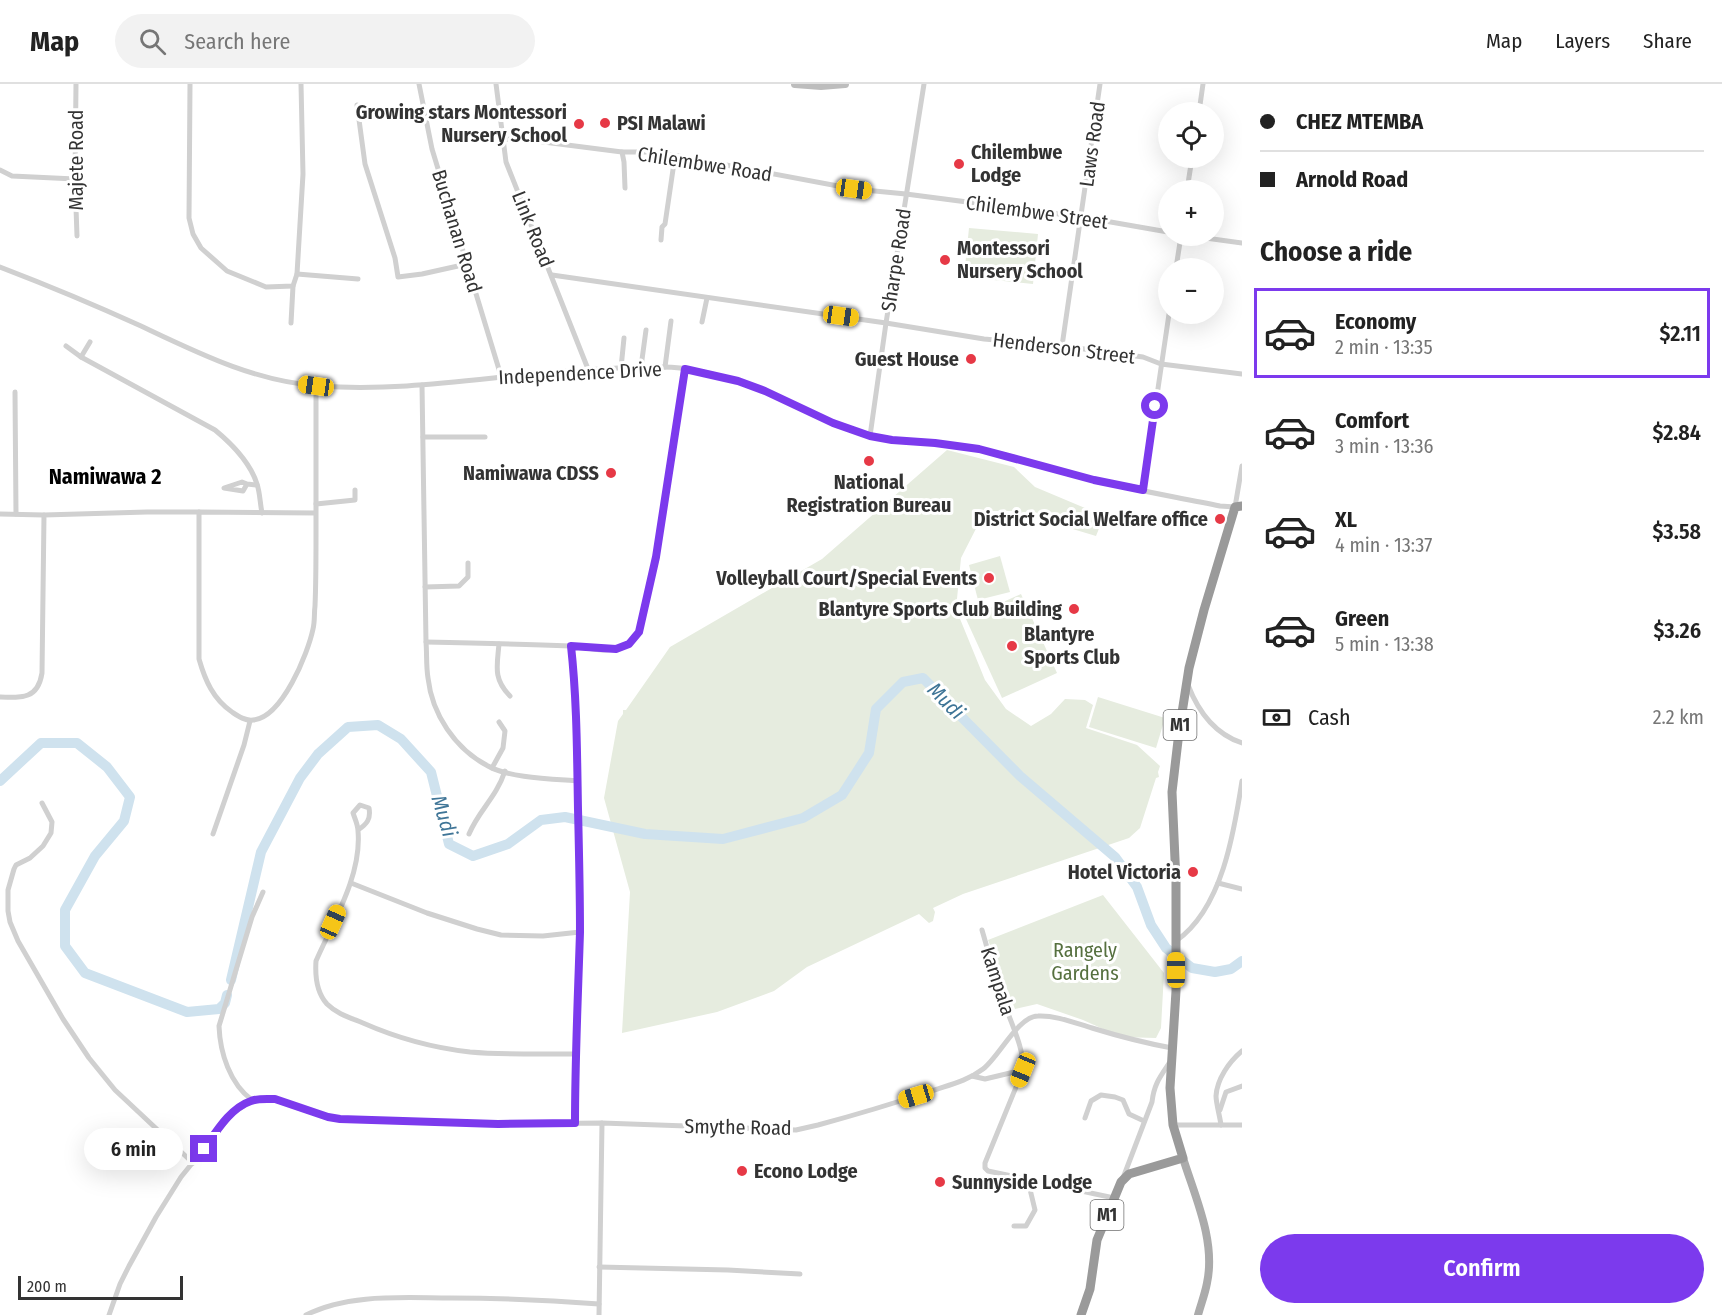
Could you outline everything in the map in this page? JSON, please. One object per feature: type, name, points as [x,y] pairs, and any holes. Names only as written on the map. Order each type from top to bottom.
[{"type":"highway","name":"M1","points":[[1081,1315],[1090,1289],[1097,1240],[1121,1182],[1129,1174],[1183,1158],[1173,1125],[1170,1088],[1176,991],[1172,792],[1187,681],[1204,610],[1239,507]]},
{"type":"main road","points":[[1183,1158],[1206,1232],[1208,1250],[1208,1282],[1198,1315]]},
{"type":"street","name":"Majete Road","points":[[76,84],[77,236]]},
{"type":"street","points":[[190,84],[189,218],[193,234],[201,248],[227,271],[266,286],[293,286]]},
{"type":"street","points":[[291,323],[293,286],[297,274],[303,174],[301,84]]},
{"type":"street","name":"Buchanan Road","points":[[418,84],[432,149],[501,376]]},
{"type":"street","name":"Link Road","points":[[496,84],[506,162],[588,369]]},
{"type":"street","points":[[795,84],[821,86],[845,84]]},
{"type":"street","name":"Sharpe Road","points":[[870,436],[924,84]]},
{"type":"street","name":"Laws Road","points":[[1062,346],[1100,84]]},
{"type":"street","points":[[1200,102],[1203,84]]},
{"type":"street","points":[[357,105],[365,164],[398,277],[467,264]]},
{"type":"street","name":"Chilembwe Road","points":[[503,140],[528,140],[622,152],[648,152],[854,189],[906,194]]},
{"type":"street","points":[[622,152],[625,188]]},
{"type":"street","points":[[662,240],[662,227],[665,224],[675,156]]},
{"type":"street","points":[[0,170],[12,176],[75,179]]},
{"type":"street","name":"Chilembwe Street","points":[[906,194],[1082,217],[1158,230]]},
{"type":"street","points":[[1224,241],[1242,243]]},
{"type":"street","name":"Independence Drive","points":[[0,267],[238,368],[274,380],[316,386],[369,388],[588,369],[641,367],[685,369],[738,381],[842,427],[870,436],[979,449],[1094,480],[1220,506],[1239,507]]},
{"type":"street","points":[[297,274],[358,279]]},
{"type":"street","name":"Henderson Street","points":[[552,275],[886,322],[984,339],[1062,346],[1143,357],[1161,364],[1242,374]]},
{"type":"street","points":[[702,322],[707,298]]},
{"type":"street","points":[[664,367],[671,321]]},
{"type":"street","points":[[1143,490],[1167,324]]},
{"type":"street","points":[[641,367],[646,330]]},
{"type":"street","points":[[621,368],[624,338]]},
{"type":"street","points":[[81,357],[90,342]]},
{"type":"street","points":[[66,346],[81,357],[215,430],[232,444],[253,474],[262,513]]},
{"type":"street","points":[[426,642],[616,649],[629,644],[639,632],[656,557],[685,369]]},
{"type":"street","points":[[422,384],[426,642],[428,680],[434,703],[452,737],[488,767],[529,777],[578,781]]},
{"type":"street","points":[[199,512],[199,659],[205,679],[218,700],[239,717],[250,721],[266,714],[279,703],[305,654],[314,627],[316,386]]},
{"type":"street","points":[[15,392],[16,514]]},
{"type":"street","points":[[423,437],[485,437]]},
{"type":"street","points":[[1239,507],[1242,466]]},
{"type":"street","points":[[247,484],[257,485]]},
{"type":"street","points":[[316,504],[355,500],[355,490]]},
{"type":"street","points":[[0,514],[316,513]]},
{"type":"street","points":[[0,697],[23,698],[33,693],[40,682],[44,515]]},
{"type":"street","points":[[425,587],[459,586],[468,577],[468,563]]},
{"type":"street","points":[[500,644],[496,672],[501,687],[510,696]]},
{"type":"street","points":[[571,646],[575,681],[580,932],[575,1054],[575,1123]]},
{"type":"street","points":[[1187,681],[1201,711],[1214,726],[1221,733],[1242,743]]},
{"type":"street","points":[[213,834],[250,721]]},
{"type":"street","points":[[492,768],[503,747],[505,731],[499,722]]},
{"type":"street","points":[[469,834],[475,820],[500,787],[505,771]]},
{"type":"street","points":[[1176,945],[1202,913],[1218,883],[1235,823],[1242,781]]},
{"type":"street","points":[[42,803],[52,822],[51,832],[43,846],[30,858],[16,865],[14,869],[8,890],[8,911],[14,931],[63,1019],[89,1058],[115,1090],[193,1163]]},
{"type":"street","points":[[358,830],[357,856],[351,883],[316,961],[315,973],[321,994],[327,1004],[337,1012],[380,1030],[440,1047],[470,1052],[575,1054]]},
{"type":"street","points":[[351,883],[427,913],[501,935],[543,936],[580,932]]},
{"type":"street","points":[[1218,883],[1242,889]]},
{"type":"street","points":[[110,1315],[120,1284],[129,1266],[181,1177],[232,1113],[252,1100],[242,1094],[230,1070],[220,1040],[219,1026],[252,916],[263,892]]},
{"type":"street","name":"Kampala","points":[[982,930],[1015,1032],[1023,1070]]},
{"type":"street","name":"Smythe Road","points":[[252,1100],[275,1099],[328,1117],[352,1120],[498,1124],[602,1123],[796,1130],[948,1086],[972,1076],[991,1062],[1028,1018],[1039,1016],[1071,1022],[1128,1039],[1172,1048]]},
{"type":"street","points":[[1221,1125],[1216,1098],[1220,1078],[1242,1052]]},
{"type":"street","points":[[1121,1182],[1158,1077],[1171,1061]]},
{"type":"street","points":[[972,1076],[986,1078],[1023,1070]]},
{"type":"street","points":[[1023,1070],[985,1162],[985,1168],[988,1171],[1028,1181],[1114,1198]]},
{"type":"street","points":[[1220,1111],[1226,1092],[1242,1086]]},
{"type":"street","points":[[1085,1118],[1091,1101],[1101,1095],[1123,1100],[1129,1114],[1144,1121]]},
{"type":"street","points":[[599,1315],[602,1123]]},
{"type":"street","points":[[1173,1125],[1242,1125]]},
{"type":"street","points":[[1014,1227],[1026,1226],[1035,1210],[1028,1181]]},
{"type":"street","points":[[599,1267],[800,1274]]},
{"type":"street","points":[[306,1315],[329,1306],[379,1299],[482,1298],[599,1304]]},
{"type":"green space","points":[[969,228],[1038,234],[1033,284],[964,277]]},
{"type":"green space","name":"Blantyre Sports Club","points":[[947,450],[1014,467],[1035,487],[1104,516],[1096,536],[1013,511],[985,511],[961,558],[956,609],[985,680],[1006,709],[1031,726],[1051,714],[1065,699],[1085,700],[1093,705],[1086,728],[1137,745],[1160,766],[1159,777],[1156,778],[1140,828],[1129,838],[963,894],[933,908],[935,912],[933,921],[929,923],[919,914],[807,967],[774,991],[717,1012],[622,1033],[630,892],[604,798],[618,721],[623,710],[626,710],[670,647],[822,559]]},
{"type":"green space","name":"Volleyball Court/Special Events","points":[[1000,556],[1010,592],[978,600],[969,565]]},
{"type":"green space","name":"Blantyre Sports Club","points":[[1021,594],[1057,673],[1002,698],[966,619]]},
{"type":"green space","points":[[1098,697],[1165,718],[1156,748],[1089,727]]},
{"type":"green space","name":"Rangely Gardens","points":[[1103,895],[1164,973],[1161,1028],[1156,1038],[1121,1037],[1083,1020],[1037,1004],[1015,1009],[988,940]]},
{"type":"waterway","name":"Mudi","points":[[231,980],[261,852],[300,778],[318,754],[348,727],[378,725],[401,739],[431,772],[449,844],[473,856],[508,844],[541,820],[565,817],[645,834],[723,839],[803,818],[842,795],[869,753],[876,709],[903,682],[923,678],[1020,776],[1115,857],[1137,887],[1151,925],[1166,948],[1192,968],[1215,972],[1231,969],[1242,961]]},
{"type":"waterway","name":"Mudi","points":[[0,781],[41,743],[77,743],[107,767],[130,797],[124,821],[95,856],[65,910],[65,946],[85,973],[187,1012],[219,1009],[225,1003],[227,995]]},
{"type":"place","name":"PSI Malawi","points":[[605,123]]},
{"type":"place","name":"Growing stars Montessori Nursery School","points":[[579,124]]},
{"type":"place","name":"Chilembwe Lodge","points":[[959,164]]},
{"type":"place","name":"Montessori Nursery School","points":[[945,260]]},
{"type":"place","name":"Guest House","points":[[971,359]]},
{"type":"place","name":"National Registration Bureau","points":[[869,461]]},
{"type":"place","name":"Namiwawa CDSS","points":[[611,473]]},
{"type":"place","name":"District Social Welfare office","points":[[1220,519]]},
{"type":"place","name":"Volleyball Court/Special Events","points":[[989,578]]},
{"type":"place","name":"Blantyre Sports Club Building","points":[[1074,609]]},
{"type":"place","name":"Blantyre Sports Club","points":[[1012,646]]},
{"type":"place","name":"Hotel Victoria","points":[[1193,872]]},
{"type":"place","name":"Econo Lodge","points":[[742,1171]]},
{"type":"place","name":"Sunnyside Lodge","points":[[940,1182]]},
{"type":"district","name":"Namiwawa 2","points":[[105,476]]},
{"type":"route","points":[[204,1149],[232,1113],[252,1100],[266,1099],[275,1099],[328,1117],[352,1120],[498,1124],[575,1123],[575,1054],[580,932],[578,740],[571,646],[623,648],[639,632],[656,557],[685,369],[738,381],[833,423],[870,436],[979,449],[1094,480],[1143,490],[1155,406]]}]
